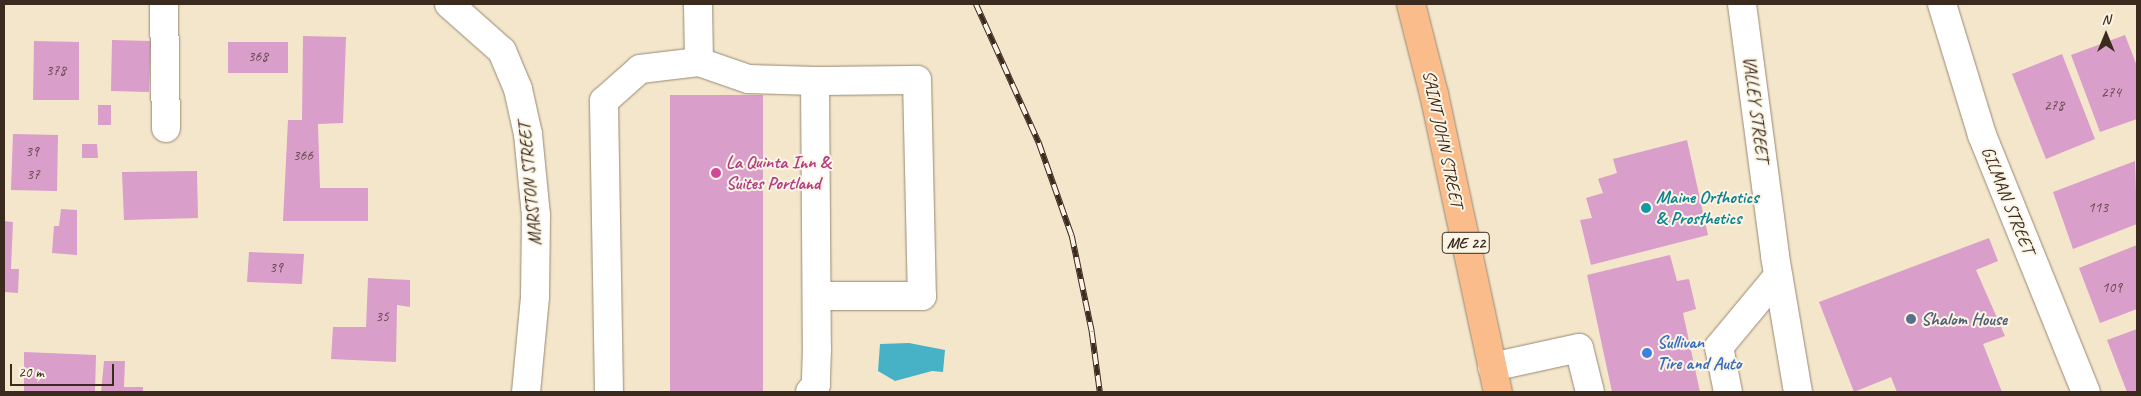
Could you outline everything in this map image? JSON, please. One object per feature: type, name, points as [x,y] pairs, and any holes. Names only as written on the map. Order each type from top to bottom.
[{"type":"main road","name":"SAINT JOHN STREET","points":[[1411,4],[1434,94],[1495,380]]},
{"type":"street","points":[[164,4],[166,128]]},
{"type":"street","name":"MARSTON STREET","points":[[449,4],[502,51],[518,89],[528,134],[536,224],[535,297],[526,392]]},
{"type":"street","points":[[698,4],[699,62]]},
{"type":"street","name":"VALLEY STREET","points":[[1742,4],[1778,276],[1798,392]]},
{"type":"street","name":"GILMAN STREET","points":[[1942,4],[1982,135],[2086,392]]},
{"type":"street","points":[[609,392],[604,101],[640,69],[699,62],[748,79],[815,81],[917,80],[922,296],[817,296]]},
{"type":"street","points":[[810,392],[816,385],[815,81]]},
{"type":"street","points":[[1728,392],[1719,347],[1778,276]]},
{"type":"street","points":[[1495,380],[1579,348],[1590,392]]},
{"type":"water","points":[[909,343],[945,350],[943,372],[932,371],[895,381],[878,371],[880,344]]},
{"type":"building","points":[[2125,35],[2137,66],[2137,119],[2100,132],[2071,55]]},
{"type":"building","points":[[303,36],[346,37],[343,123],[318,124],[320,188],[368,188],[368,221],[283,221],[288,120],[302,120]]},
{"type":"building","points":[[112,40],[151,41],[149,92],[111,91]]},
{"type":"building","points":[[34,41],[79,42],[79,100],[33,100]]},
{"type":"building","points":[[228,42],[288,42],[288,73],[228,73]]},
{"type":"building","points":[[2062,54],[2095,139],[2046,159],[2012,74]]},
{"type":"building","name":"La Quinta Inn & Suites Portland","points":[[670,95],[763,95],[763,392],[670,392]]},
{"type":"building","points":[[98,105],[111,105],[111,125],[98,125]]},
{"type":"building","points":[[13,134],[58,135],[57,191],[11,190]]},
{"type":"building","name":"Maine Orthotics & Prosthetics","points":[[1687,140],[1708,235],[1591,265],[1580,220],[1592,218],[1586,198],[1603,193],[1598,179],[1617,173],[1613,159]]},
{"type":"building","points":[[82,144],[97,144],[98,158],[82,158]]},
{"type":"building","points":[[2135,161],[2137,224],[2073,249],[2053,192]]},
{"type":"building","points":[[197,171],[198,218],[124,220],[122,172]]},
{"type":"building","points":[[61,209],[77,210],[77,255],[52,253],[54,226],[59,226]]},
{"type":"building","points":[[4,221],[13,222],[11,269],[19,269],[18,293],[4,292]]},
{"type":"building","name":"Shalom House","points":[[1989,238],[1998,261],[1976,270],[2005,336],[1983,344],[2002,392],[1897,392],[1891,377],[1854,392],[1819,302]]},
{"type":"building","points":[[2137,245],[2137,309],[2100,323],[2079,268]]},
{"type":"building","points":[[249,252],[304,254],[302,284],[247,282]]},
{"type":"building","name":"Sullivan Tire and Auto","points":[[1670,255],[1677,281],[1689,279],[1696,309],[1683,313],[1700,392],[1612,392],[1587,275]]},
{"type":"building","points":[[368,278],[410,280],[410,307],[397,305],[396,362],[331,359],[333,327],[366,327]]},
{"type":"building","points":[[2137,329],[2137,391],[2127,392],[2107,340]]},
{"type":"building","points":[[24,352],[96,355],[95,392],[24,392]]},
{"type":"building","points":[[104,361],[125,361],[124,387],[143,387],[143,392],[101,392]]},
{"type":"railway","points":[[976,4],[1039,143],[1072,236],[1092,332],[1100,392]]},
{"type":"place","name":"La Quinta Inn & Suites Portland","points":[[716,173]]},
{"type":"place","name":"Maine Orthotics & Prosthetics","points":[[1646,208]]},
{"type":"place","name":"Shalom House","points":[[1911,319]]},
{"type":"place","name":"Sullivan Tire and Auto","points":[[1647,353]]}]
